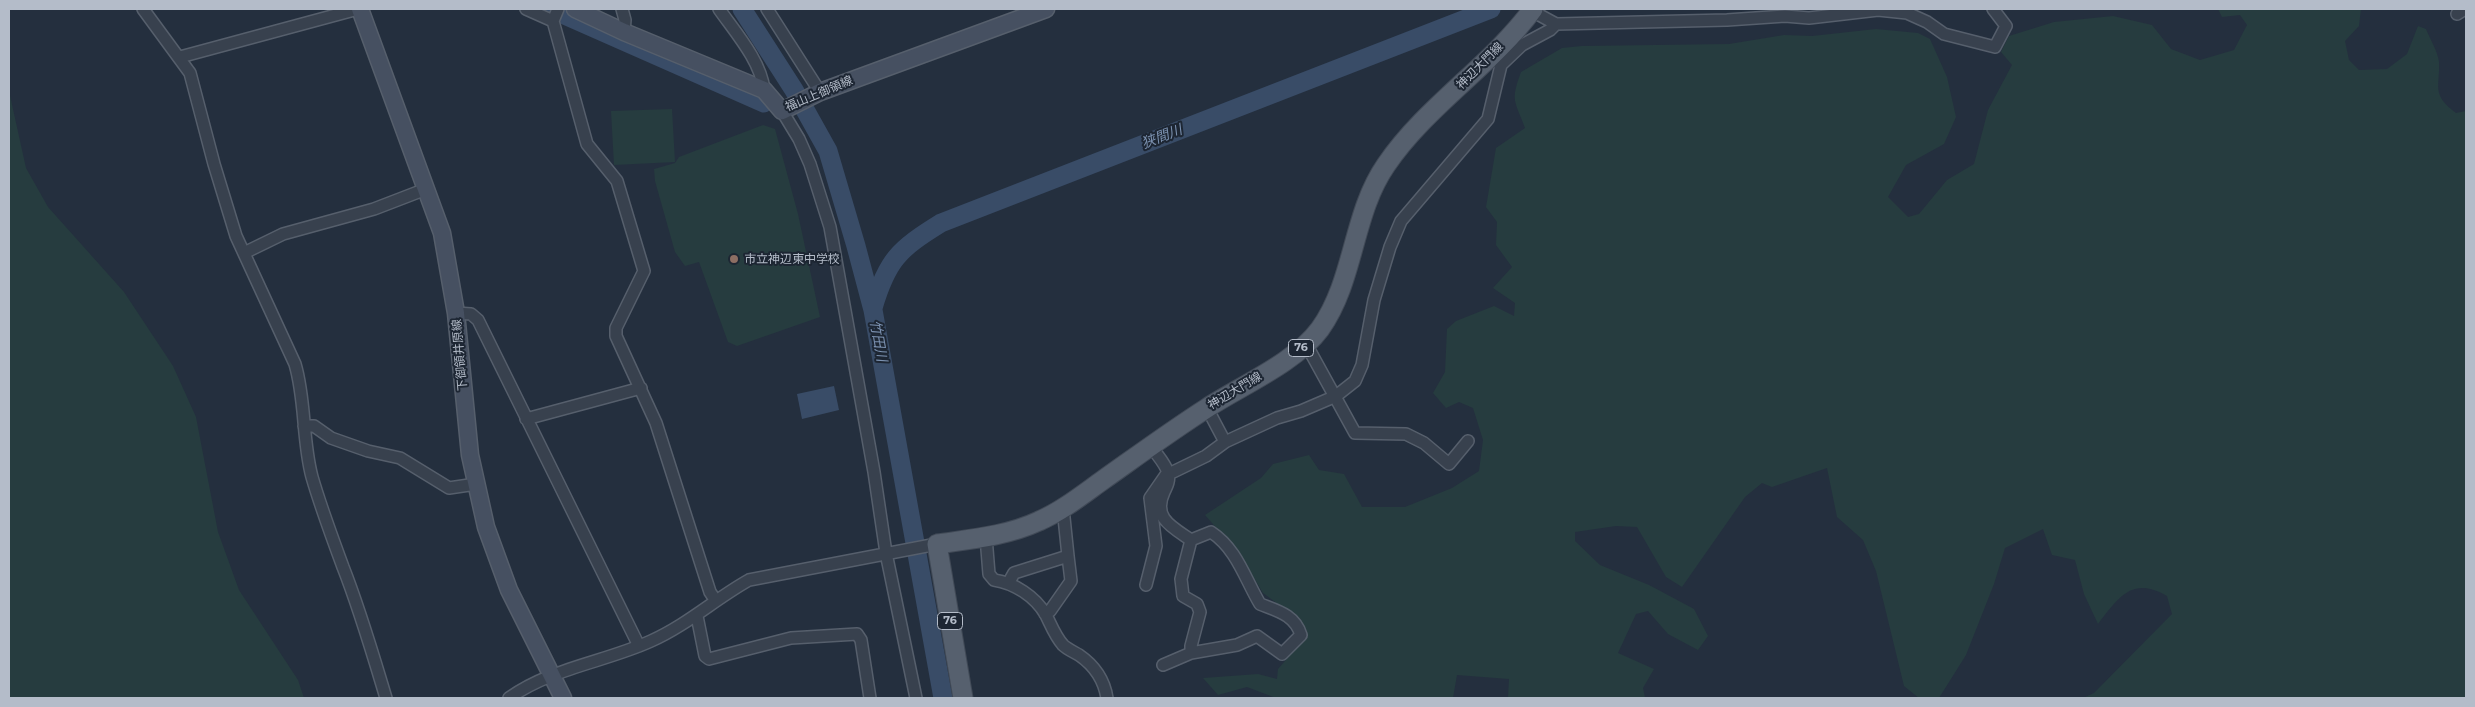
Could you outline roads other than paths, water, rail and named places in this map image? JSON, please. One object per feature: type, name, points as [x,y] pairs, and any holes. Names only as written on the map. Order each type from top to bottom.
[{"type":"main road","name":"下御領井原線","points":[[359,9],[442,233],[456,313],[466,426],[476,484],[496,558],[563,698]]},
{"type":"main road","name":"福山上御領線","points":[[575,9],[624,32],[764,90],[784,110],[818,93],[1046,9]]},
{"type":"main road","name":"神辺大門線","points":[[934,544],[986,537],[1017,530],[1063,508],[1207,408],[1288,358],[1306,344],[1320,329],[1331,311],[1342,285],[1360,220],[1372,190],[1385,166],[1403,143],[1496,51],[1532,10]]},
{"type":"main road","name":"76","points":[[934,544],[963,698]]},
{"type":"street","points":[[142,9],[180,57],[192,79],[214,164],[236,236],[295,364],[299,379],[311,475],[328,531],[343,568],[386,698]]},
{"type":"street","points":[[180,57],[359,9]]},
{"type":"street","points":[[526,9],[555,16],[587,144],[617,181],[644,271],[616,328],[616,336],[656,423],[710,592],[716,601]]},
{"type":"street","points":[[622,9],[625,20],[624,32]]},
{"type":"street","points":[[719,9],[755,64],[763,80],[764,90]]},
{"type":"street","points":[[767,9],[818,93]]},
{"type":"street","points":[[1532,10],[1556,24],[1727,20],[1785,16],[1816,18],[1878,10],[1907,13],[1927,22],[1944,34],[1995,47],[2006,26],[1993,9]]},
{"type":"street","points":[[1168,472],[1173,472],[1206,456],[1225,442],[1277,418],[1301,411],[1336,396],[1355,382],[1359,375],[1374,300],[1390,246],[1401,221],[1488,119],[1501,65],[1522,45],[1550,30],[1556,24]]},
{"type":"street","points":[[784,110],[810,164],[830,227],[916,698]]},
{"type":"street","points":[[244,253],[292,232],[374,209],[426,189]]},
{"type":"street","points":[[456,313],[471,314],[478,320],[639,646]]},
{"type":"street","points":[[1306,344],[1355,433],[1406,434],[1424,443],[1449,464],[1468,441]]},
{"type":"street","points":[[526,419],[641,388]]},
{"type":"street","points":[[1207,408],[1225,442]]},
{"type":"street","points":[[304,426],[314,426],[331,438],[368,451],[400,458],[449,488],[476,484]]},
{"type":"street","points":[[1151,446],[1168,472],[1168,482],[1159,502],[1162,517],[1169,525],[1191,540]]},
{"type":"street","points":[[1146,585],[1156,546],[1150,498],[1168,472]]},
{"type":"street","points":[[1045,614],[1050,611],[1071,581],[1063,508]]},
{"type":"street","points":[[1163,665],[1191,653],[1237,645],[1256,636],[1282,654],[1301,636],[1298,627],[1288,615],[1260,604],[1236,556],[1219,537],[1211,532],[1191,540]]},
{"type":"street","points":[[986,537],[989,574],[994,580],[1010,582],[1039,606],[1064,646],[1086,660],[1098,672],[1106,688],[1107,698]]},
{"type":"street","points":[[1191,540],[1180,584],[1183,596],[1197,604],[1200,612],[1191,646],[1191,653]]},
{"type":"street","points":[[509,698],[551,676],[639,646],[671,632],[697,616],[723,594],[759,577],[934,544]]},
{"type":"street","points":[[1010,582],[1014,574],[1068,556]]},
{"type":"street","points":[[697,616],[705,656],[709,659],[791,638],[857,634],[861,640],[870,698]]},
{"type":"water","points":[[834,386],[839,410],[802,419],[797,394]]},
{"type":"waterway","points":[[551,9],[764,103]]},
{"type":"waterway","name":"竹田川","points":[[742,9],[794,90],[828,151],[856,246],[873,310],[943,698]]},
{"type":"waterway","name":"狭間川","points":[[873,308],[884,278],[897,257],[915,240],[941,223],[1491,9]]},
{"type":"place","name":"市立神辺東中学校","points":[[734,259]]}]
